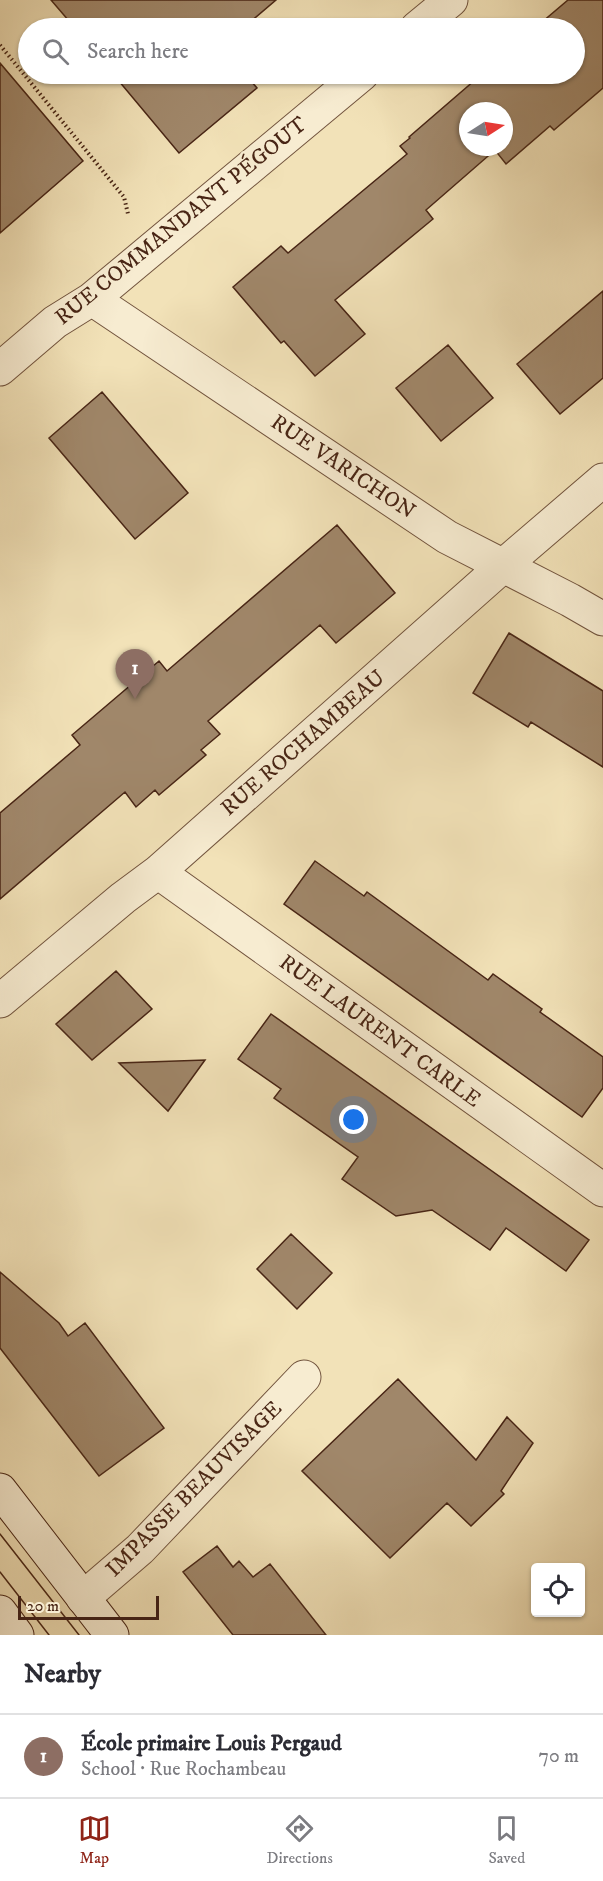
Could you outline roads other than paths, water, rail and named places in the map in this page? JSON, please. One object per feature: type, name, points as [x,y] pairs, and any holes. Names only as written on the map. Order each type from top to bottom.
[{"type":"street","points":[[429,18],[451,0]]},
{"type":"street","name":"RUE COMMANDANT PÉGOUT","points":[[0,369],[54,322],[92,299],[350,84]]},
{"type":"street","name":"RUE VARICHON","points":[[92,299],[447,537],[603,619]]},
{"type":"street","name":"RUE ROCHAMBEAU","points":[[0,1001],[123,898],[158,872],[603,480]]},
{"type":"street","name":"RUE LAURENT CARLE","points":[[158,872],[603,1190]]},
{"type":"street","name":"IMPASSE BEAUVISAGE","points":[[83,1598],[140,1549],[304,1377]]},
{"type":"street","points":[[0,1490],[112,1635]]},
{"type":"street","points":[[0,1612],[17,1635]]},
{"type":"tram line","points":[[0,1534],[79,1635]]},
{"type":"tram line","points":[[0,1572],[49,1635]]},
{"type":"place","name":"École primaire Louis Pergaud","points":[[135,699]]}]
